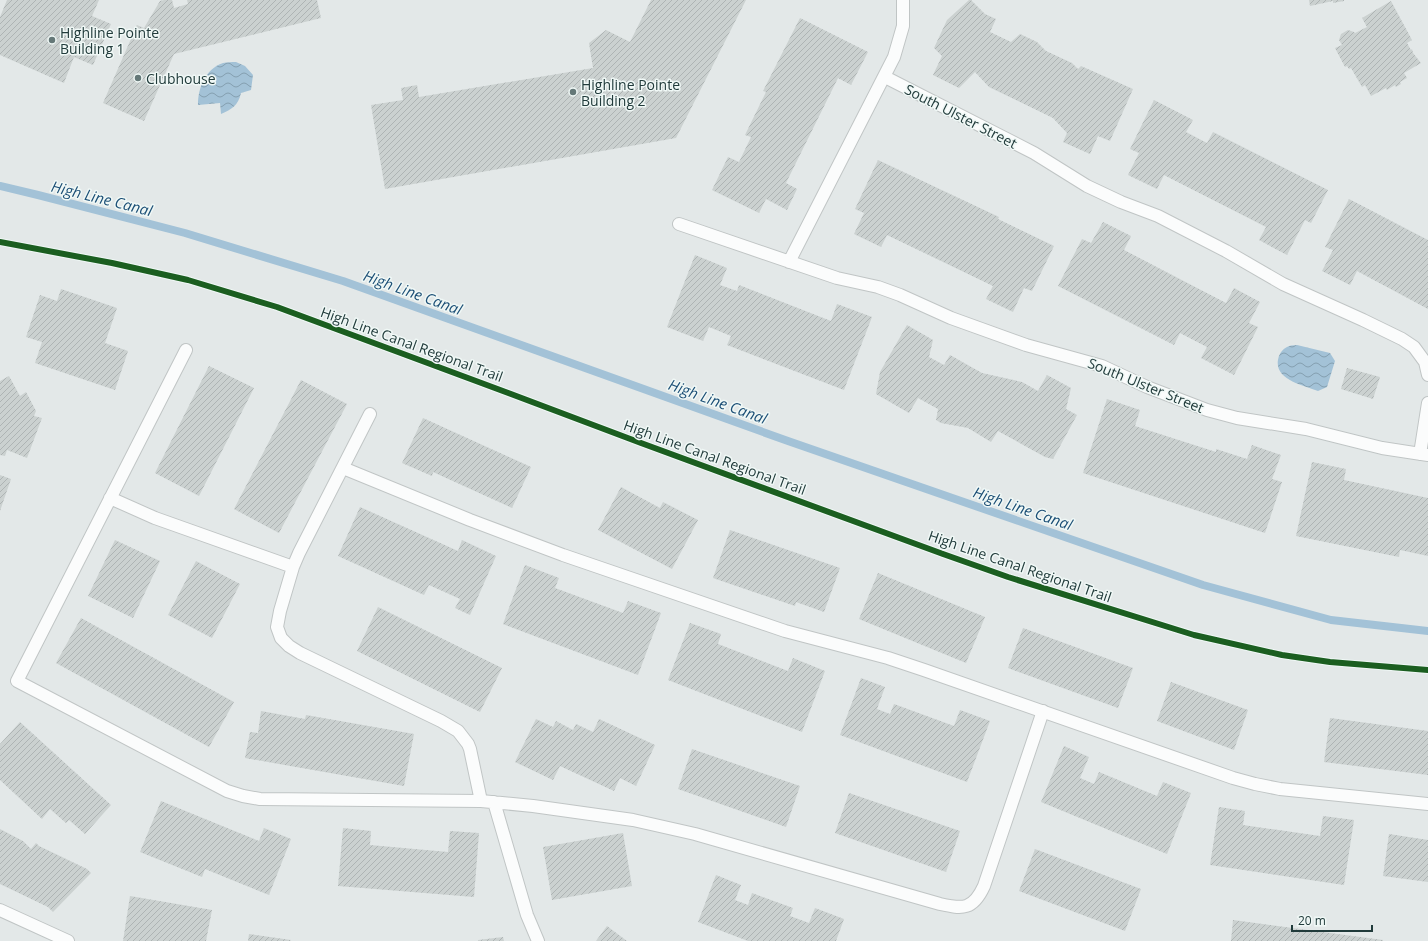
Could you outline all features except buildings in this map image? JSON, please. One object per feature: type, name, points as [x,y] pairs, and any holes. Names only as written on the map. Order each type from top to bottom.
[{"type":"lane","points":[[788,262],[894,57],[903,26],[903,0]]},
{"type":"lane","name":"South Ulster Street","points":[[885,77],[1034,153],[1088,186],[1121,202],[1158,216],[1226,250],[1283,284],[1402,339],[1414,347],[1418,352],[1425,362],[1428,375]]},
{"type":"lane","name":"South Ulster Street","points":[[679,224],[837,278],[878,287],[907,298],[951,318],[1026,345],[1102,366],[1147,387],[1207,410],[1237,418],[1306,429],[1382,448],[1424,455],[1428,403]]},
{"type":"lane","points":[[186,350],[17,681],[218,787],[243,796],[260,799],[481,801],[574,811],[654,824],[695,834],[940,904],[956,907],[971,905],[975,902],[984,886],[1043,711]]},
{"type":"lane","points":[[370,414],[293,567],[278,620],[281,638],[289,646],[311,659],[441,721],[458,731],[470,749],[481,801]]},
{"type":"lane","points":[[343,468],[483,525],[570,558],[785,631],[900,662],[1226,775],[1256,784],[1293,790],[1428,804]]},
{"type":"lane","points":[[110,498],[155,518],[293,567]]},
{"type":"lane","points":[[494,802],[525,908],[538,941]]},
{"type":"lane","points":[[0,910],[68,941]]},
{"type":"water","points":[[236,62],[245,66],[253,75],[251,90],[241,93],[234,106],[221,114],[220,103],[198,105],[199,92],[207,74],[223,63]]},
{"type":"water","points":[[1297,345],[1330,353],[1335,361],[1327,387],[1318,391],[1290,380],[1279,370],[1278,364],[1280,353],[1286,348]]},
{"type":"waterway","name":"High Line Canal","points":[[0,186],[185,233],[343,281],[788,441],[1203,585],[1331,620],[1428,631]]},
{"type":"cycle path","name":"High Line Canal Regional Trail","points":[[0,242],[112,263],[188,280],[277,307],[943,554],[1008,577],[1194,635],[1282,655],[1330,662],[1428,670]]},
{"type":"place","name":"Highline Pointe Building 1","points":[[52,40]]},
{"type":"place","name":"Clubhouse","points":[[138,78]]},
{"type":"place","name":"Highline Pointe Building 2","points":[[573,92]]}]
